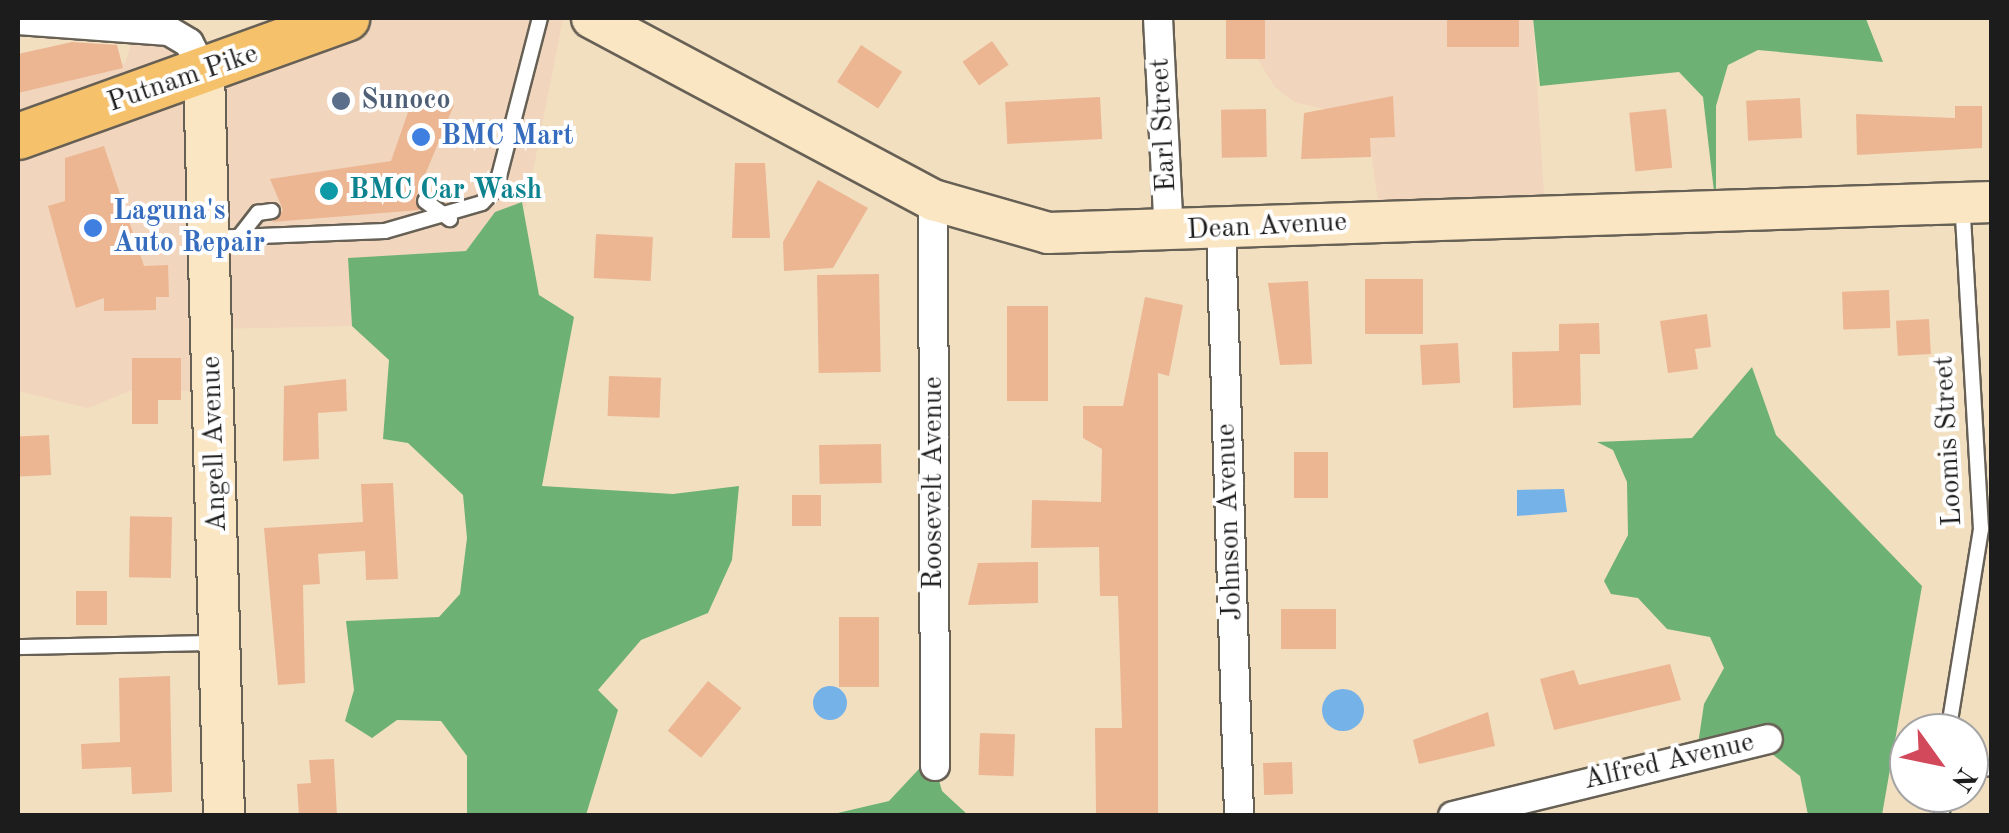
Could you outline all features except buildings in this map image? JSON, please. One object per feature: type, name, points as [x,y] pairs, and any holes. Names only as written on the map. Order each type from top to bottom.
[{"type":"main road","name":"Putnam Pike","points":[[18,136],[204,73],[346,18]]},
{"type":"street","name":"Dean Avenue","points":[[592,18],[933,200],[1048,233],[1169,232],[1977,202]]},
{"type":"street","name":"Earl Street","points":[[1158,18],[1169,232]]},
{"type":"street","points":[[18,20],[169,31],[189,43],[204,73]]},
{"type":"street","name":"Angell Avenue","points":[[204,73],[224,238],[220,643],[224,816]]},
{"type":"street","name":"Roosevelt Avenue","points":[[933,200],[935,766]]},
{"type":"street","name":"Johnson Avenue","points":[[1221,228],[1239,816]]},
{"type":"street","name":"Alfred Avenue","points":[[1452,816],[1552,803],[1768,739]]},
{"type":"lane","points":[[224,238],[450,219],[496,188],[540,18]]},
{"type":"lane","points":[[425,201],[450,219]]},
{"type":"lane","name":"Loomis Street","points":[[1951,713],[1981,529],[1977,202]]},
{"type":"lane","points":[[224,238],[258,213],[272,211]]},
{"type":"lane","points":[[18,647],[220,643]]},
{"type":"shaded area","points":[[332,18],[563,18],[526,207],[495,212],[466,251],[348,258],[352,326],[216,329],[210,392],[135,389],[88,408],[18,391],[18,75],[125,63],[135,32],[219,57]]},
{"type":"shaded area","points":[[1254,18],[1533,18],[1545,210],[1380,216],[1369,138],[1352,116],[1294,102],[1275,87],[1254,54]]},
{"type":"green space","points":[[1533,18],[1866,19],[1883,62],[1758,50],[1728,65],[1716,106],[1716,209],[1703,97],[1679,72],[1540,86]]},
{"type":"green space","points":[[522,202],[539,295],[574,317],[542,486],[673,494],[739,486],[732,560],[708,613],[641,640],[598,690],[618,710],[586,815],[467,815],[467,756],[441,721],[397,720],[372,738],[345,721],[354,690],[346,621],[439,617],[460,594],[467,538],[463,495],[408,443],[383,439],[389,360],[352,326],[348,258],[466,251],[495,212]]},
{"type":"green space","points":[[1752,367],[1776,435],[1922,586],[1900,713],[1889,713],[1889,775],[1882,815],[1808,815],[1800,776],[1752,738],[1697,751],[1704,704],[1724,668],[1710,637],[1667,629],[1638,598],[1611,594],[1604,581],[1628,535],[1627,482],[1613,450],[1597,442],[1692,438]]},
{"type":"green space","points":[[932,755],[942,791],[968,815],[825,816],[889,801]]},
{"type":"water","points":[[1564,489],[1567,512],[1517,516],[1517,490]]},
{"type":"water","points":[[830,686],[842,691],[847,703],[842,715],[830,720],[818,715],[813,703],[818,691]]},
{"type":"water","points":[[1343,689],[1358,695],[1364,710],[1358,725],[1343,731],[1328,725],[1322,710],[1328,695]]},
{"type":"place","name":"Sunoco","points":[[341,101]]},
{"type":"place","name":"BMC Mart","points":[[421,137]]},
{"type":"place","name":"BMC Car Wash","points":[[329,191]]},
{"type":"place","name":"Laguna's Auto Repair","points":[[93,228]]}]
